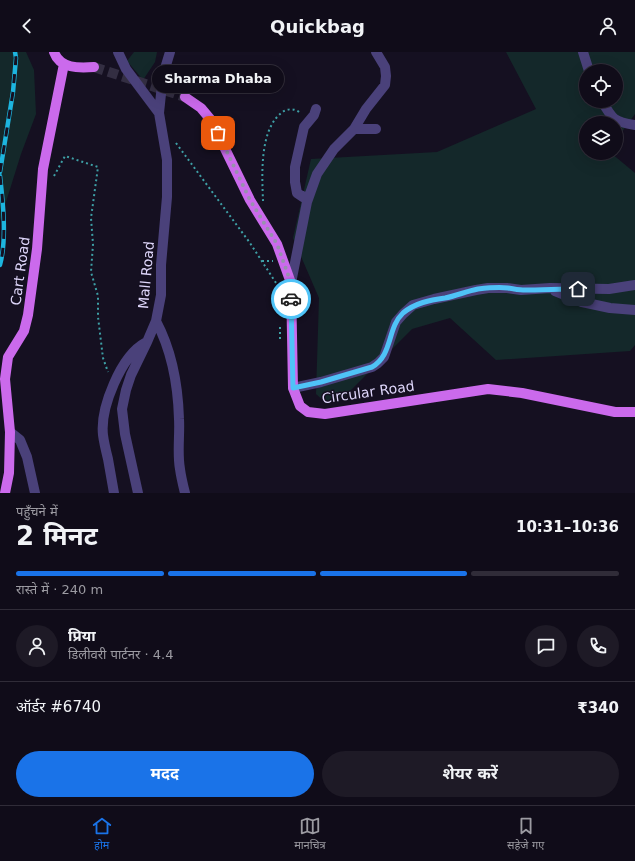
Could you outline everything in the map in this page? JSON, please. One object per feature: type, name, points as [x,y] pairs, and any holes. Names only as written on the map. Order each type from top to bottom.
[{"type":"main road","points":[[54,52],[57,58],[64,64],[77,68],[94,67]]},
{"type":"main road","name":"Cart Road","points":[[5,493],[9,473],[10,432],[5,379],[8,357],[24,331],[28,315],[38,249],[43,169],[64,64]]},
{"type":"main road","name":"Circular Road","points":[[185,97],[201,108],[211,120],[250,200],[277,244],[291,283],[293,388],[300,406],[308,412],[318,414],[337,412],[488,389],[522,393],[615,412],[635,412]]},
{"type":"street","points":[[118,52],[126,69],[159,113]]},
{"type":"street","name":"Mall Road","points":[[138,493],[125,434],[122,409],[131,375],[156,321],[161,295],[161,264],[167,197],[167,160],[159,113],[163,75],[170,52]]},
{"type":"street","points":[[291,283],[309,196],[317,174],[334,149],[354,129],[366,109],[385,85],[385,68],[376,52]]},
{"type":"street","points":[[583,52],[587,64]]},
{"type":"street","points":[[606,108],[609,114],[619,122],[635,125]]},
{"type":"street","points":[[309,196],[303,197],[297,193],[295,167],[304,127],[314,115],[316,109]]},
{"type":"street","points":[[354,129],[376,129]]},
{"type":"street","points":[[293,388],[321,382],[372,367],[378,363],[384,357],[396,322],[414,305],[476,290],[507,288],[521,290],[550,288],[609,289],[635,285]]},
{"type":"street","points":[[550,288],[582,302],[610,308],[635,310]]},
{"type":"street","points":[[156,321],[161,330],[173,363],[179,419],[179,468],[185,493]]},
{"type":"street","points":[[114,493],[103,434],[107,403],[122,368],[131,354],[139,346],[147,342]]},
{"type":"street","points":[[10,432],[20,440],[27,457],[35,493]]},
{"type":"path","points":[[264,206],[263,172],[265,139],[271,125],[277,116],[288,109],[298,110],[304,117],[304,127]]},
{"type":"path","points":[[173,140],[250,243],[281,292]]},
{"type":"path","points":[[50,182],[65,156],[98,167],[91,218],[93,244],[91,272],[98,296],[98,317],[103,358],[113,387]]},
{"type":"path","points":[[280,323],[280,338],[282,345]]},
{"type":"green space","points":[[0,52],[26,52],[34,70],[36,114],[21,154],[0,221]]},
{"type":"green space","points":[[134,52],[157,52],[155,62],[143,80],[127,61]]},
{"type":"green space","points":[[506,52],[635,52],[635,114],[623,130],[623,116],[579,116],[579,160],[619,160],[635,173],[635,345],[630,351],[496,360],[450,318],[412,329],[345,396],[327,404],[316,394],[319,298],[293,238],[311,159],[437,152],[536,109]]},
{"type":"tunnel","points":[[94,67],[185,97]]},
{"type":"railway","points":[[0,172],[13,92],[16,58],[15,52]]},
{"type":"railway","points":[[0,176],[4,232],[0,265]]},
{"type":"way so far","points":[[218,133],[250,200],[277,244],[291,283],[291,299]]},
{"type":"place","name":"Sharma Dhaba","points":[[218,133]]},
{"type":"route","points":[[291,299],[293,388],[321,382],[372,367],[378,363],[384,357],[396,322],[414,305],[434,299],[446,298],[488,288],[521,290],[550,288],[578,289]]}]
